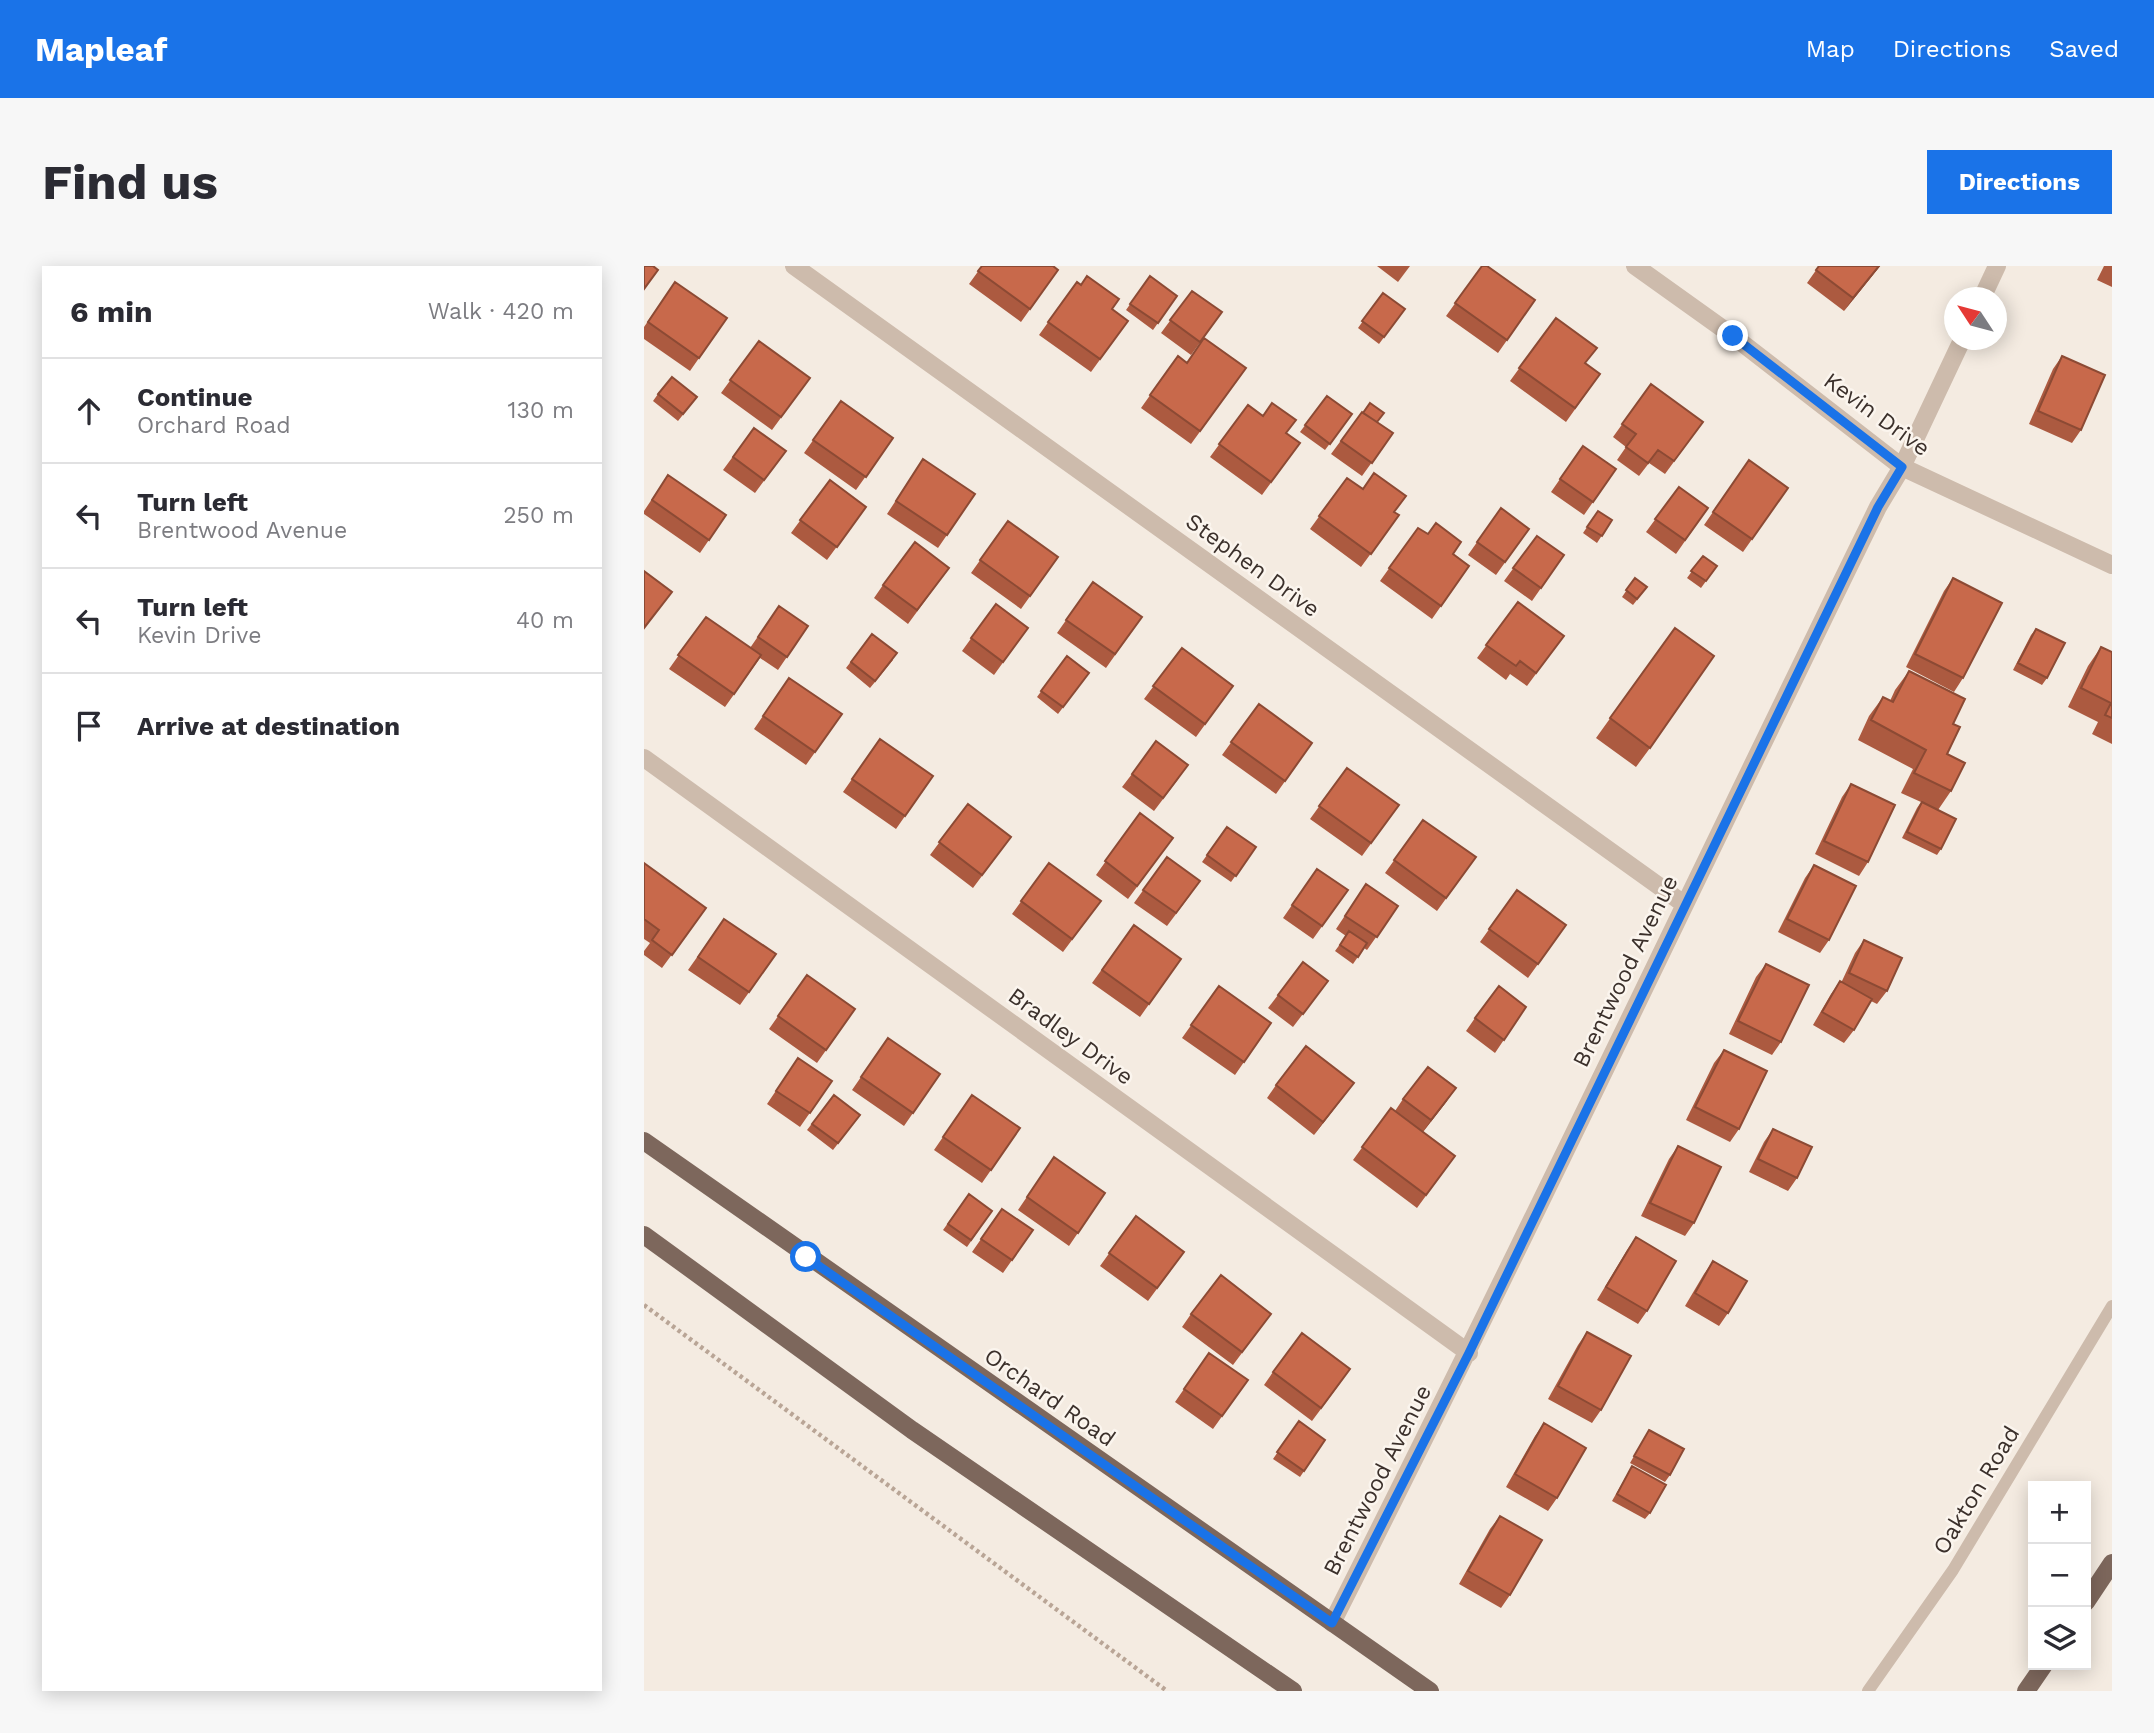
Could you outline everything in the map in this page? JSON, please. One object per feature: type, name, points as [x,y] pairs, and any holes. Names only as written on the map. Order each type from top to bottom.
[{"type":"main road","name":"Orchard Road","points":[[644,1141],[1430,1691]]},
{"type":"main road","points":[[644,1234],[912,1430],[1293,1691]]},
{"type":"main road","points":[[2091,1594],[2112,1563]]},
{"type":"main road","points":[[2026,1691],[2041,1670]]},
{"type":"street","name":"Stephen Drive","points":[[794,266],[1684,904]]},
{"type":"street","name":"Kevin Drive","points":[[1635,266],[1733,336],[1902,467],[2112,565]]},
{"type":"street","points":[[1987,287],[1997,266]]},
{"type":"street","name":"Brentwood Avenue","points":[[1332,1623],[1469,1353],[1684,904],[1878,507],[1902,467],[1957,350]]},
{"type":"street","name":"Bradley Drive","points":[[644,758],[1469,1353]]},
{"type":"lane","name":"Oakton Road","points":[[1868,1691],[1952,1570],[2112,1306]]},
{"type":"path","points":[[644,1305],[1167,1691]]},
{"type":"building","points":[[644,266],[653,266],[658,270],[644,289]]},
{"type":"building","points":[[982,266],[1053,266],[1058,270],[1030,309],[978,271]]},
{"type":"building","points":[[1482,266],[1487,266],[1535,300],[1507,340],[1455,303]]},
{"type":"building","points":[[1819,266],[1879,266],[1853,298],[1816,270]]},
{"type":"building","points":[[1087,276],[1119,299],[1112,309],[1128,321],[1100,359],[1048,322],[1077,282],[1081,285]]},
{"type":"building","points":[[1150,276],[1177,296],[1158,323],[1130,304]]},
{"type":"building","points":[[675,282],[727,318],[699,358],[648,322]]},
{"type":"building","points":[[1192,291],[1222,312],[1200,342],[1170,320]]},
{"type":"building","points":[[1383,293],[1405,309],[1384,337],[1362,321]]},
{"type":"building","points":[[1556,318],[1597,348],[1585,363],[1600,374],[1575,408],[1519,368]]},
{"type":"building","points":[[1204,338],[1246,368],[1200,431],[1150,395],[1178,356],[1187,363]]},
{"type":"building","points":[[759,341],[810,378],[781,417],[730,380]]},
{"type":"building","points":[[2062,356],[2105,375],[2081,430],[2038,411]]},
{"type":"building","points":[[672,377],[697,397],[683,414],[658,394]]},
{"type":"building","points":[[1651,384],[1703,422],[1674,461],[1658,450],[1648,463],[1626,447],[1636,434],[1622,424]]},
{"type":"building","points":[[1327,396],[1352,414],[1330,444],[1305,425]]},
{"type":"building","points":[[841,401],[893,438],[866,477],[813,440]]},
{"type":"building","points":[[1272,403],[1296,420],[1286,433],[1300,443],[1271,482],[1219,444],[1248,405],[1263,416]]},
{"type":"building","points":[[1370,403],[1384,413],[1377,422],[1363,413]]},
{"type":"building","points":[[1362,412],[1393,433],[1372,463],[1341,441]]},
{"type":"building","points":[[754,428],[786,451],[764,480],[733,457]]},
{"type":"building","points":[[1583,446],[1616,469],[1593,502],[1560,479]]},
{"type":"building","points":[[923,459],[975,494],[947,535],[896,501]]},
{"type":"building","points":[[1749,460],[1788,488],[1752,539],[1713,512]]},
{"type":"building","points":[[1374,473],[1406,496],[1394,512],[1399,515],[1371,554],[1319,516],[1347,478],[1363,489]]},
{"type":"building","points":[[668,475],[726,515],[709,540],[652,500]]},
{"type":"building","points":[[830,480],[866,507],[837,547],[800,520]]},
{"type":"building","points":[[1679,487],[1708,508],[1685,540],[1655,519]]},
{"type":"building","points":[[1501,508],[1529,529],[1505,562],[1477,542]]},
{"type":"building","points":[[1598,511],[1612,520],[1602,536],[1587,527]]},
{"type":"building","points":[[1008,521],[1058,557],[1030,596],[980,560]]},
{"type":"building","points":[[1436,523],[1461,542],[1453,554],[1469,566],[1441,606],[1389,568],[1418,528],[1428,534]]},
{"type":"building","points":[[1537,536],[1564,555],[1541,588],[1513,568]]},
{"type":"building","points":[[915,542],[949,568],[917,610],[883,585]]},
{"type":"building","points":[[1703,556],[1717,566],[1706,581],[1691,571]]},
{"type":"building","points":[[644,571],[672,592],[644,628]]},
{"type":"building","points":[[1635,578],[1647,587],[1637,599],[1626,590]]},
{"type":"building","points":[[1953,578],[2002,603],[1963,678],[1915,654]]},
{"type":"building","points":[[1093,582],[1142,617],[1115,654],[1066,620]]},
{"type":"building","points":[[1518,602],[1564,636],[1536,673],[1520,661],[1516,666],[1486,645]]},
{"type":"building","points":[[996,604],[1028,628],[1003,662],[971,638]]},
{"type":"building","points":[[779,606],[808,626],[787,657],[758,637]]},
{"type":"building","points":[[706,617],[761,655],[734,694],[678,655]]},
{"type":"building","points":[[1675,628],[1714,656],[1650,748],[1610,718]]},
{"type":"building","points":[[2036,629],[2065,643],[2047,678],[2018,663]]},
{"type":"building","points":[[872,634],[897,653],[875,681],[851,662]]},
{"type":"building","points":[[2101,647],[2112,652],[2112,718],[2105,715],[2111,703],[2081,688]]},
{"type":"building","points":[[1182,648],[1233,686],[1205,724],[1153,686]]},
{"type":"building","points":[[1067,656],[1089,673],[1063,707],[1041,691]]},
{"type":"building","points":[[1909,671],[1965,699],[1953,724],[1960,727],[1947,754],[1965,763],[1951,791],[1914,773],[1926,750],[1871,720],[1883,697],[1893,702]]},
{"type":"building","points":[[789,678],[842,714],[815,752],[763,716]]},
{"type":"building","points":[[1259,704],[1312,743],[1285,781],[1231,742]]},
{"type":"building","points":[[880,739],[933,776],[905,816],[852,779]]},
{"type":"building","points":[[1156,741],[1188,765],[1163,798],[1132,774]]},
{"type":"building","points":[[1347,768],[1399,805],[1371,843],[1319,806]]},
{"type":"building","points":[[1851,784],[1895,805],[1868,862],[1824,841]]},
{"type":"building","points":[[1922,802],[1956,819],[1941,849],[1907,832]]},
{"type":"building","points":[[968,804],[1011,837],[982,875],[939,842]]},
{"type":"building","points":[[1140,813],[1173,838],[1137,886],[1105,861]]},
{"type":"building","points":[[1423,820],[1476,857],[1446,898],[1394,860]]},
{"type":"building","points":[[1227,827],[1256,847],[1236,876],[1207,855]]},
{"type":"building","points":[[1167,857],[1200,881],[1176,913],[1143,890]]},
{"type":"building","points":[[644,863],[706,908],[672,955],[652,940],[659,930],[644,919]]},
{"type":"building","points":[[1049,863],[1101,901],[1072,939],[1021,901]]},
{"type":"building","points":[[1814,865],[1856,886],[1829,940],[1787,919]]},
{"type":"building","points":[[1317,869],[1348,890],[1322,926],[1292,905]]},
{"type":"building","points":[[1366,884],[1398,906],[1377,937],[1345,916]]},
{"type":"building","points":[[1517,890],[1566,925],[1538,964],[1489,929]]},
{"type":"building","points":[[724,919],[776,954],[749,992],[698,957]]},
{"type":"building","points":[[1134,925],[1181,959],[1149,1004],[1102,970]]},
{"type":"building","points":[[1349,931],[1367,943],[1358,957],[1340,945]]},
{"type":"building","points":[[1864,940],[1902,958],[1887,991],[1849,973]]},
{"type":"building","points":[[1303,962],[1328,981],[1303,1014],[1278,995]]},
{"type":"building","points":[[1766,964],[1809,985],[1781,1042],[1738,1021]]},
{"type":"building","points":[[807,975],[855,1009],[826,1050],[778,1016]]},
{"type":"building","points":[[1840,981],[1872,999],[1854,1030],[1822,1012]]},
{"type":"building","points":[[1219,986],[1271,1023],[1244,1062],[1191,1025]]},
{"type":"building","points":[[1499,986],[1526,1007],[1504,1040],[1475,1018]]},
{"type":"building","points":[[888,1038],[940,1074],[913,1113],[861,1077]]},
{"type":"building","points":[[1306,1046],[1354,1083],[1323,1122],[1276,1085]]},
{"type":"building","points":[[1724,1050],[1767,1071],[1739,1129],[1695,1107]]},
{"type":"building","points":[[798,1058],[832,1081],[810,1113],[776,1091]]},
{"type":"building","points":[[1428,1067],[1456,1088],[1431,1120],[1403,1099]]},
{"type":"building","points":[[834,1095],[860,1115],[838,1143],[812,1124]]},
{"type":"building","points":[[972,1095],[1020,1128],[991,1170],[943,1137]]},
{"type":"building","points":[[1391,1108],[1455,1156],[1426,1195],[1362,1147]]},
{"type":"building","points":[[1773,1129],[1812,1147],[1797,1178],[1758,1159]]},
{"type":"building","points":[[1678,1146],[1721,1167],[1694,1223],[1650,1203]]},
{"type":"building","points":[[1054,1157],[1105,1193],[1078,1233],[1027,1197]]},
{"type":"building","points":[[969,1194],[992,1211],[971,1240],[948,1224]]},
{"type":"building","points":[[1002,1209],[1033,1230],[1012,1260],[981,1239]]},
{"type":"building","points":[[1136,1216],[1184,1252],[1157,1288],[1109,1253]]},
{"type":"building","points":[[1636,1237],[1676,1261],[1647,1311],[1606,1287]]},
{"type":"building","points":[[1713,1261],[1747,1281],[1728,1313],[1695,1293]]},
{"type":"building","points":[[1221,1275],[1271,1314],[1242,1352],[1191,1314]]},
{"type":"building","points":[[1587,1332],[1631,1356],[1601,1410],[1558,1386]]},
{"type":"building","points":[[1302,1333],[1350,1369],[1321,1408],[1273,1372]]},
{"type":"building","points":[[1209,1353],[1248,1380],[1222,1416],[1184,1389]]},
{"type":"building","points":[[1299,1421],[1325,1440],[1304,1471],[1277,1452]]},
{"type":"building","points":[[1544,1423],[1586,1448],[1557,1498],[1515,1474]]},
{"type":"building","points":[[1649,1430],[1684,1449],[1670,1475],[1634,1456]]},
{"type":"building","points":[[1632,1466],[1666,1485],[1650,1513],[1617,1494]]},
{"type":"building","points":[[1500,1516],[1542,1540],[1510,1595],[1468,1571]]},
{"type":"route","points":[[806,1257],[1332,1623],[1469,1353],[1878,507],[1902,467],[1733,336]]}]
